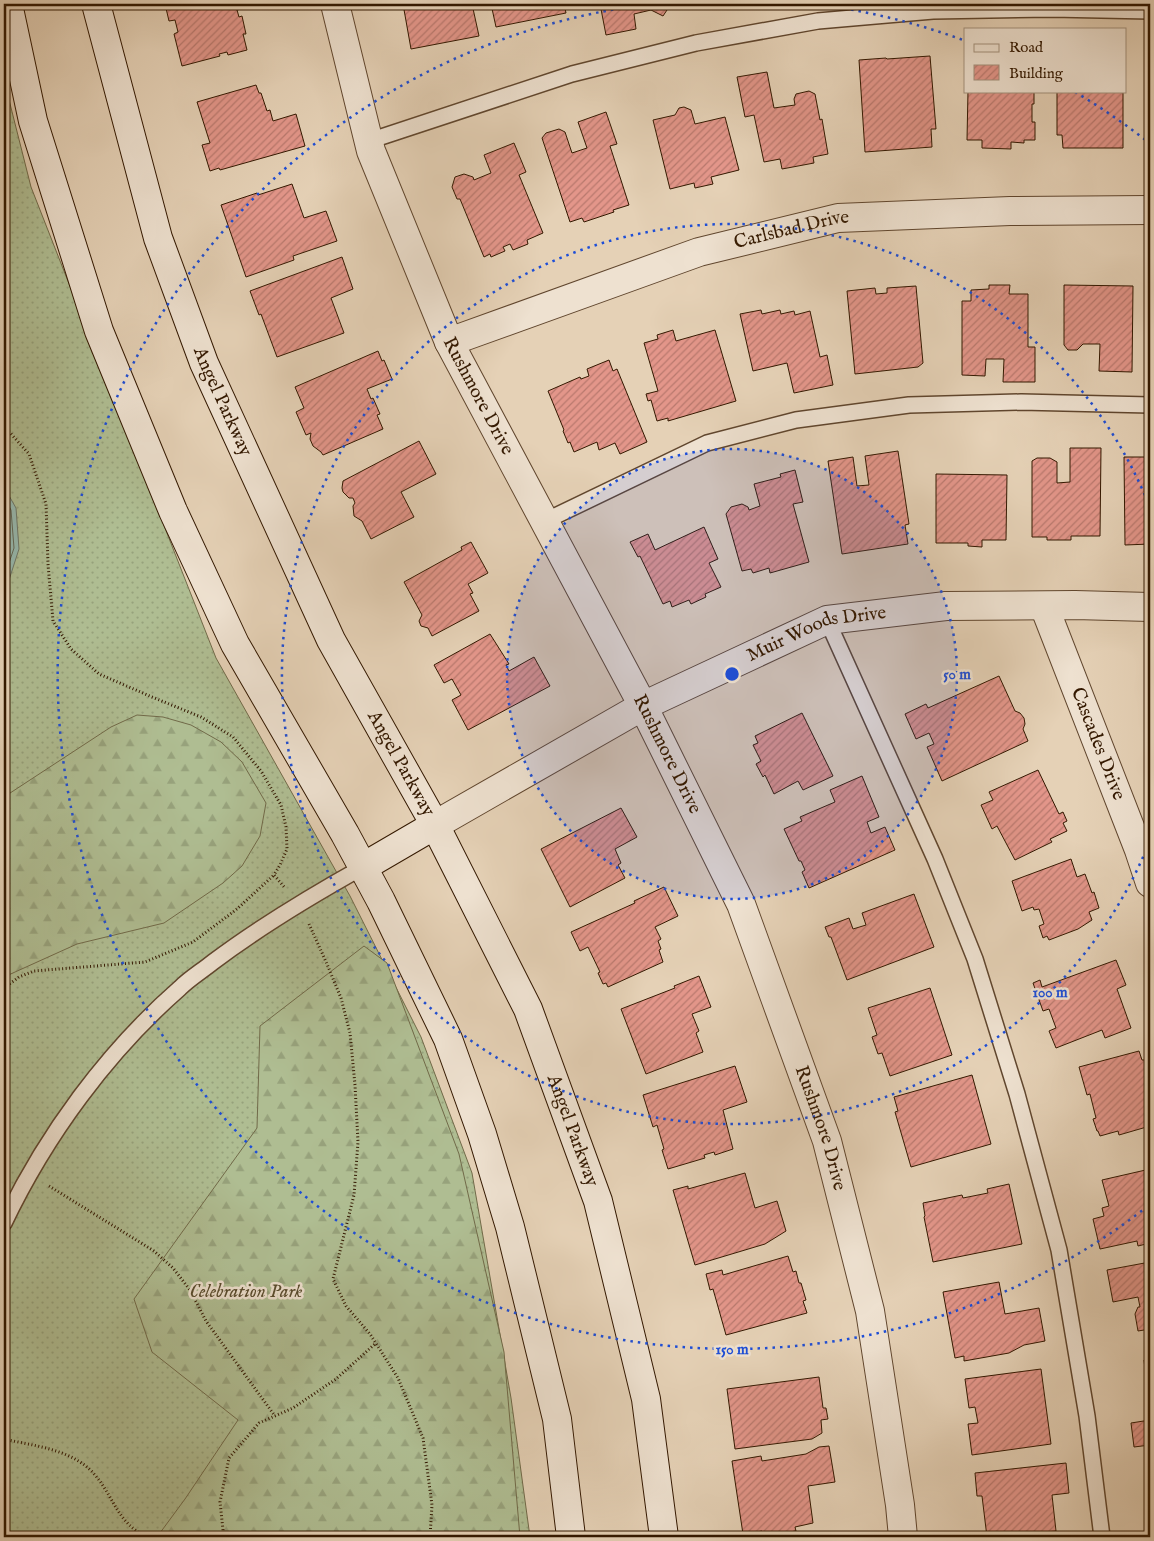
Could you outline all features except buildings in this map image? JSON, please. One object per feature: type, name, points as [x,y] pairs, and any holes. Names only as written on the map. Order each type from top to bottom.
[{"type":"street","points":[[8,4],[33,121],[99,331],[173,511],[235,644],[382,900],[448,1039],[482,1134],[510,1227],[557,1420],[571,1537]]},
{"type":"street","name":"Angel Parkway","points":[[96,4],[158,238],[204,363],[331,640],[435,825],[528,1009],[598,1201],[646,1399],[664,1537]]},
{"type":"street","name":"Rushmore Drive","points":[[335,4],[371,151],[449,342],[644,706],[741,904],[827,1141],[870,1311],[900,1505],[903,1537]]},
{"type":"street","name":"Carlsbad Drive","points":[[449,342],[699,252],[838,218],[1010,211],[1150,210]]},
{"type":"street","name":"Muir Woods Drive","points":[[363,867],[644,706],[826,620],[946,606],[1150,607]]},
{"type":"street","name":"Cascades Drive","points":[[1044,606],[1140,850],[1150,883]]},
{"type":"lane","points":[[369,141],[572,74],[696,43],[818,21],[933,11],[1052,9],[1150,11]]},
{"type":"lane","points":[[545,521],[707,443],[796,420],[909,405],[1021,402],[1150,405]]},
{"type":"lane","points":[[826,620],[935,859],[976,958],[1017,1094],[1059,1250],[1088,1416],[1102,1537]]},
{"type":"lane","points":[[4,1223],[41,1155],[74,1106],[111,1059],[151,1015],[181,987],[233,948],[298,904],[363,867]]},
{"type":"path","points":[[4,988],[19,977],[34,972],[145,962],[193,942],[237,909],[274,875]]},
{"type":"path","points":[[30,1174],[154,1251],[173,1268],[190,1290],[212,1329],[275,1416]]},
{"type":"path","points":[[222,1537],[220,1502],[229,1458],[259,1423],[293,1408],[336,1379],[376,1344]]},
{"type":"path","points":[[4,1439],[55,1451],[76,1460],[94,1474],[120,1516],[140,1534],[148,1537]]},
{"type":"green space","name":"Celebration Park","points":[[4,80],[31,187],[216,658],[350,896],[421,1037],[472,1173],[511,1398],[530,1537],[4,1537]]},
{"type":"green space","points":[[137,715],[163,717],[191,725],[221,742],[242,762],[266,803],[260,836],[242,866],[223,883],[164,923],[77,944],[4,977],[4,797],[111,727]]},
{"type":"green space","points":[[364,946],[387,963],[459,1154],[504,1352],[520,1537],[157,1537],[238,1420],[152,1352],[134,1299],[257,1128],[260,1026]]},
{"type":"water","points":[[4,487],[16,508],[19,549],[8,583],[4,587]]}]
